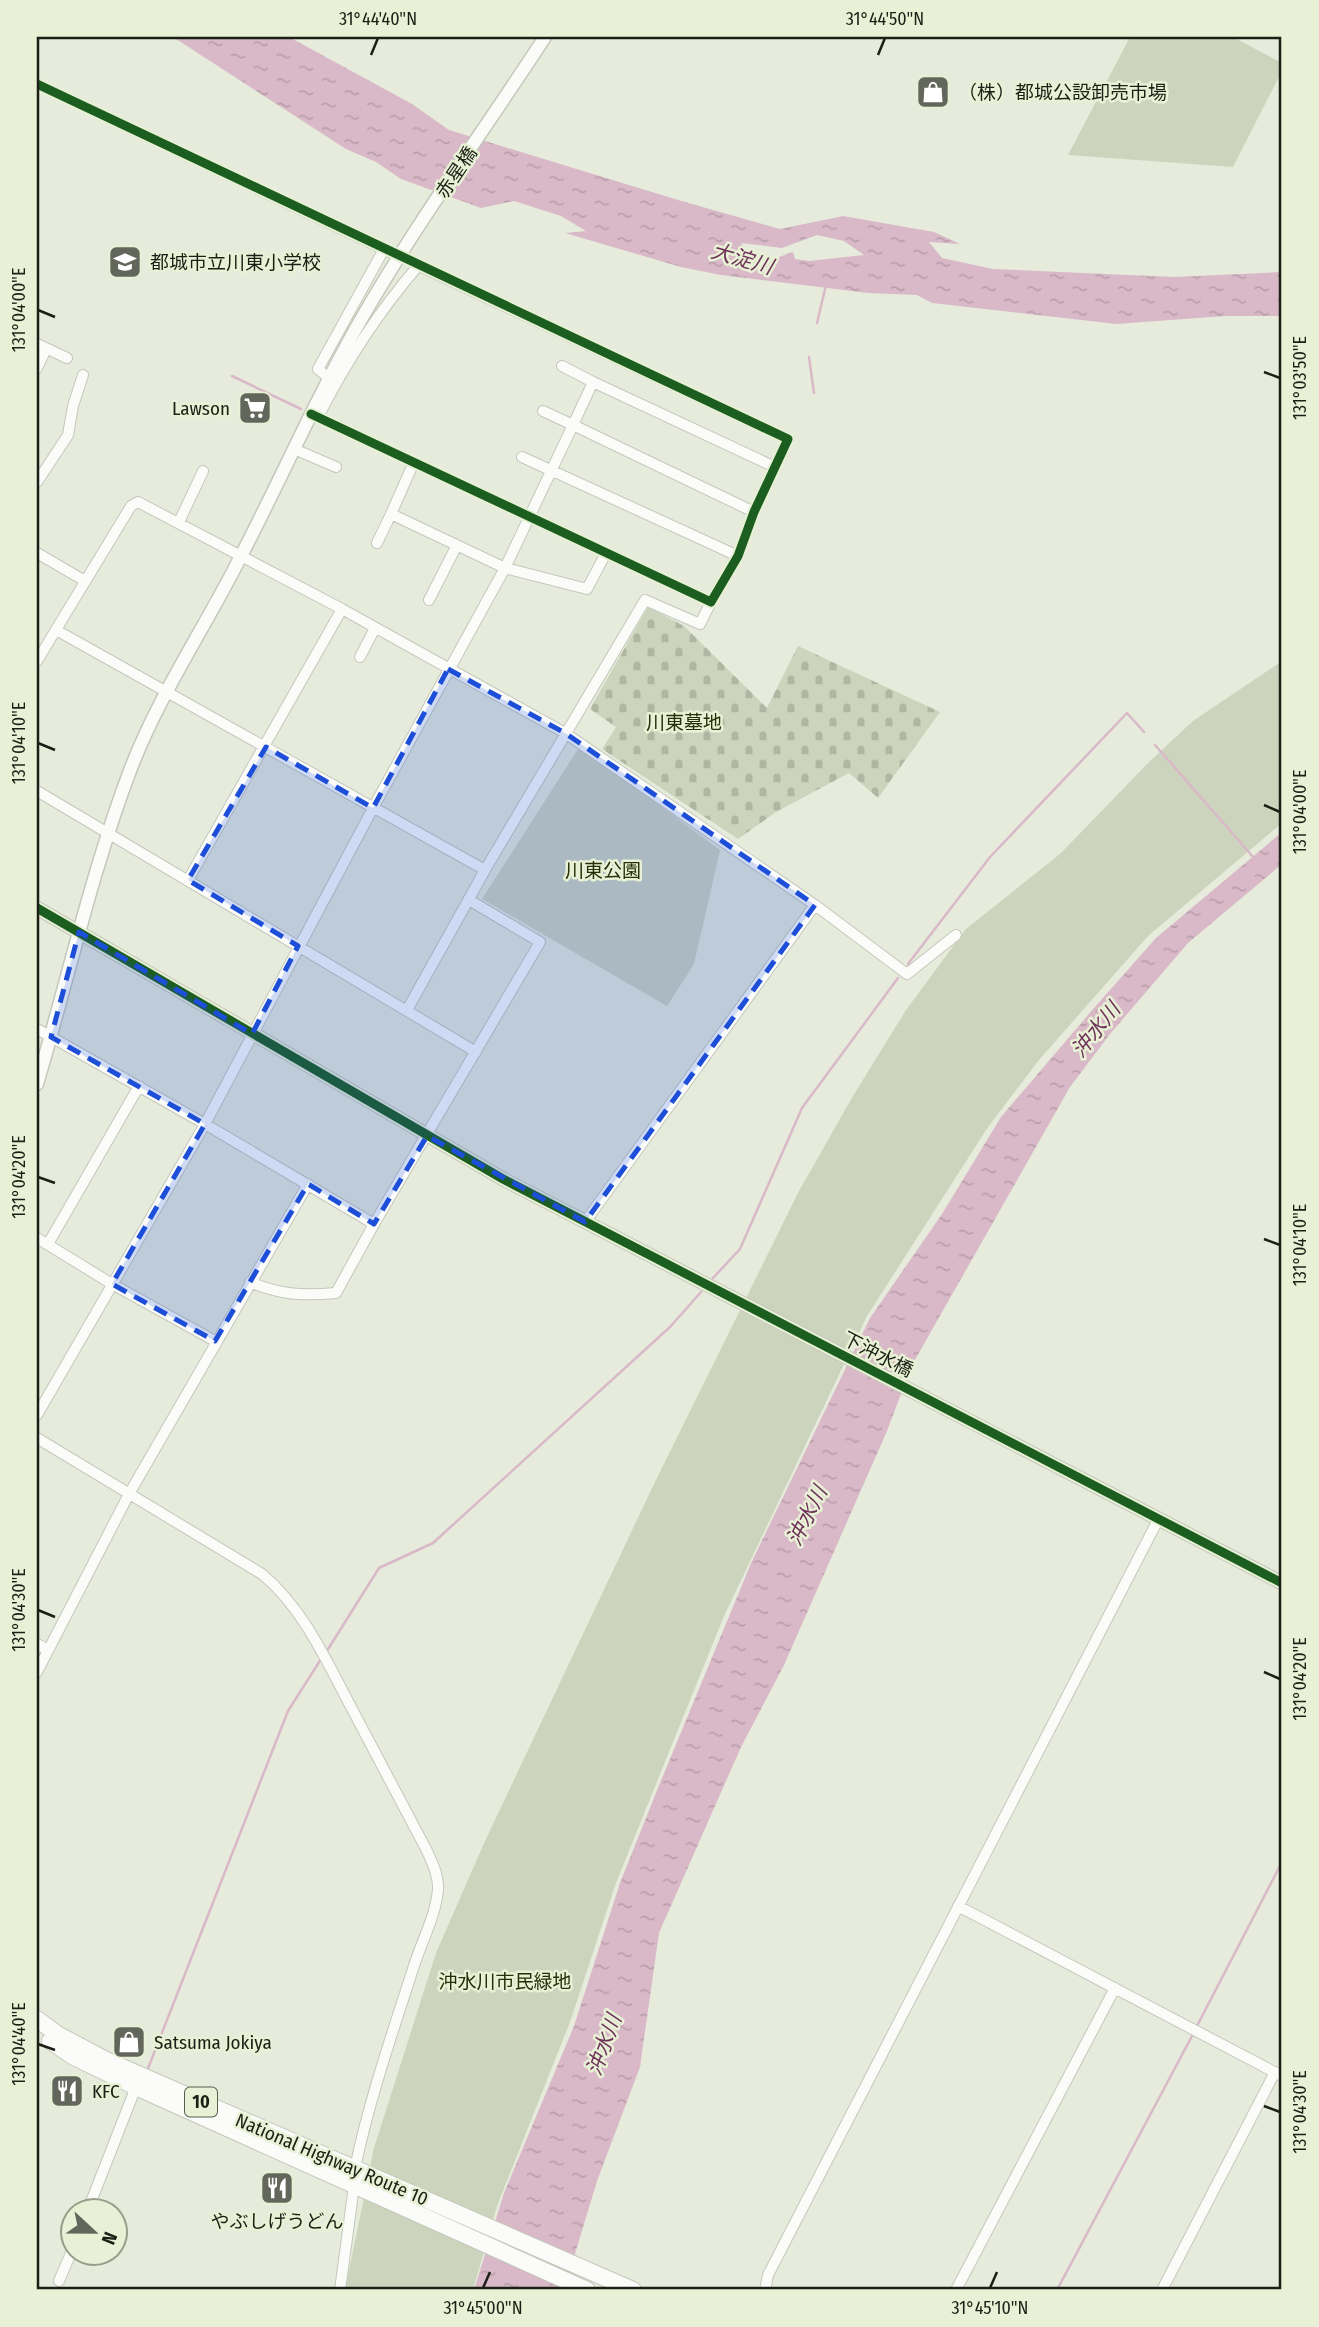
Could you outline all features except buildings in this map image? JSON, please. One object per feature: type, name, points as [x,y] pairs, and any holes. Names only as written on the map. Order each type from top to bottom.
[{"type":"highway","name":"National Highway Route 10","points":[[37,2019],[57,2034],[106,2060],[355,2168],[364,2184],[587,2290]]},
{"type":"highway","name":"National Highway Route 10","points":[[37,2032],[74,2057],[136,2087],[364,2184],[628,2288]]},
{"type":"street","name":"赤星橋","points":[[37,1084],[79,932],[131,768],[167,691],[242,556],[359,323],[545,37]]},
{"type":"street","points":[[37,84],[387,250],[317,369],[330,379]]},
{"type":"street","points":[[407,1010],[485,870],[645,600],[700,624],[738,556],[754,512],[788,439],[416,264],[314,416],[711,602]]},
{"type":"street","points":[[37,368],[41,347],[67,358]]},
{"type":"street","points":[[562,366],[775,467]]},
{"type":"street","points":[[37,482],[68,435],[73,406],[83,375]]},
{"type":"street","points":[[37,1415],[205,1124],[298,946],[505,568],[593,382]]},
{"type":"street","points":[[543,411],[754,512]]},
{"type":"street","points":[[294,449],[336,467]]},
{"type":"street","points":[[522,457],[738,556]]},
{"type":"street","points":[[377,543],[414,462]]},
{"type":"street","points":[[178,522],[203,471]]},
{"type":"street","points":[[37,661],[131,506],[138,502],[342,609],[565,733],[815,905],[907,974],[956,935]]},
{"type":"street","points":[[391,514],[505,568],[587,589],[606,553]]},
{"type":"street","points":[[429,600],[457,545]]},
{"type":"street","points":[[37,553],[85,581]]},
{"type":"street","points":[[188,880],[266,747],[342,609]]},
{"type":"street","points":[[360,657],[375,628]]},
{"type":"street","points":[[56,629],[485,870]]},
{"type":"street","points":[[37,792],[476,1052]]},
{"type":"street","points":[[250,1282],[274,1292],[314,1295],[336,1293],[540,942],[469,900]]},
{"type":"street","points":[[584,1222],[815,905]]},
{"type":"street","name":"下沖水橋","points":[[37,908],[427,1136],[584,1222],[1282,1583]]},
{"type":"street","points":[[37,1029],[374,1224]]},
{"type":"street","points":[[48,1244],[139,1086]]},
{"type":"street","points":[[37,1672],[129,1494],[308,1184]]},
{"type":"street","points":[[37,1238],[112,1284],[215,1341]]},
{"type":"street","points":[[37,1438],[262,1574],[280,1589],[327,1661],[435,1869],[438,1887],[434,1913],[367,2112],[355,2168]]},
{"type":"street","points":[[765,2290],[768,2275],[1159,1518]]},
{"type":"street","points":[[37,1644],[48,1650]]},
{"type":"street","points":[[958,1906],[1279,2074],[1163,2290]]},
{"type":"street","points":[[956,2290],[1115,1988]]},
{"type":"street","points":[[92,2198],[136,2087]]},
{"type":"street","points":[[340,2290],[348,2244],[364,2184]]},
{"type":"street","points":[[60,2281],[65,2268]]},
{"type":"highlighted area","points":[[448,669],[565,733],[815,905],[585,1222],[427,1136],[374,1224],[308,1184],[215,1341],[112,1284],[205,1124],[51,1037],[79,932],[252,1034],[298,946],[188,880],[266,747],[373,808]]},
{"type":"green space","points":[[1130,37],[1233,37],[1282,63],[1282,71],[1233,167],[1068,155]]},
{"type":"green space","name":"川東墓地","points":[[648,607],[684,626],[767,708],[798,646],[940,712],[878,798],[849,773],[776,812],[738,839],[602,749],[616,727],[590,709]]},
{"type":"green space","name":"沖水川市民緑地","points":[[1282,661],[1282,823],[1148,936],[1039,1060],[988,1127],[867,1316],[724,1616],[616,1883],[570,2022],[497,2206],[473,2290],[345,2290],[374,2148],[436,1953],[485,1841],[653,1486],[799,1191],[853,1096],[906,1010],[966,929],[1060,854],[1149,762],[1193,721]]},
{"type":"green space","name":"川東公園","points":[[580,746],[720,850],[694,964],[667,1006],[482,899]]},
{"type":"water","name":"大淀川","points":[[173,37],[289,37],[412,104],[449,130],[780,229],[843,216],[934,232],[960,244],[929,242],[942,258],[993,269],[1174,277],[1282,272],[1282,316],[1226,316],[1116,324],[932,303],[917,295],[868,293],[721,275],[681,267],[565,233],[586,231],[561,216],[514,201],[481,208],[401,179],[376,162],[346,149]],"holes":[[[817,235],[844,241],[864,255],[809,261],[795,259],[793,252],[765,262],[750,256],[741,243],[782,248]]]},
{"type":"water","name":"沖水川","points":[[1282,832],[1282,864],[1188,943],[1110,1034],[1070,1087],[912,1365],[887,1431],[784,1665],[741,1747],[659,1933],[640,2067],[597,2181],[564,2290],[474,2290],[504,2193],[574,2026],[620,1883],[660,1783],[752,1561],[870,1318],[942,1214],[1001,1117],[1156,938]]},
{"type":"waterway","points":[[817,323],[826,285]]},
{"type":"waterway","points":[[809,357],[814,393]]},
{"type":"waterway","points":[[232,376],[301,409]]},
{"type":"waterway","points":[[908,964],[990,857],[1127,713],[1144,732]]},
{"type":"waterway","points":[[1155,745],[1254,858]]},
{"type":"waterway","points":[[713,1278],[740,1249],[802,1108],[898,978]]},
{"type":"waterway","points":[[325,1654],[379,1568],[433,1543],[670,1327],[701,1292]]},
{"type":"waterway","points":[[147,2071],[288,1711],[321,1659]]},
{"type":"waterway","points":[[1197,2026],[1282,1862]]},
{"type":"waterway","points":[[1057,2290],[1192,2036]]},
{"type":"cycle path","points":[[37,84],[788,439],[754,512],[738,556],[711,602],[311,414]]},
{"type":"cycle path","points":[[37,908],[503,1179],[1282,1583]]},
{"type":"place","name":"（株）都城公設卸売市場","points":[[933,92]]},
{"type":"place","name":"都城市立川東小学校","points":[[125,262]]},
{"type":"place","name":"Lawson","points":[[255,408]]},
{"type":"place","name":"Satsuma Jokiya","points":[[129,2042]]},
{"type":"place","name":"KFC","points":[[67,2091]]},
{"type":"place","name":"やぶしげうどん","points":[[277,2188]]}]
